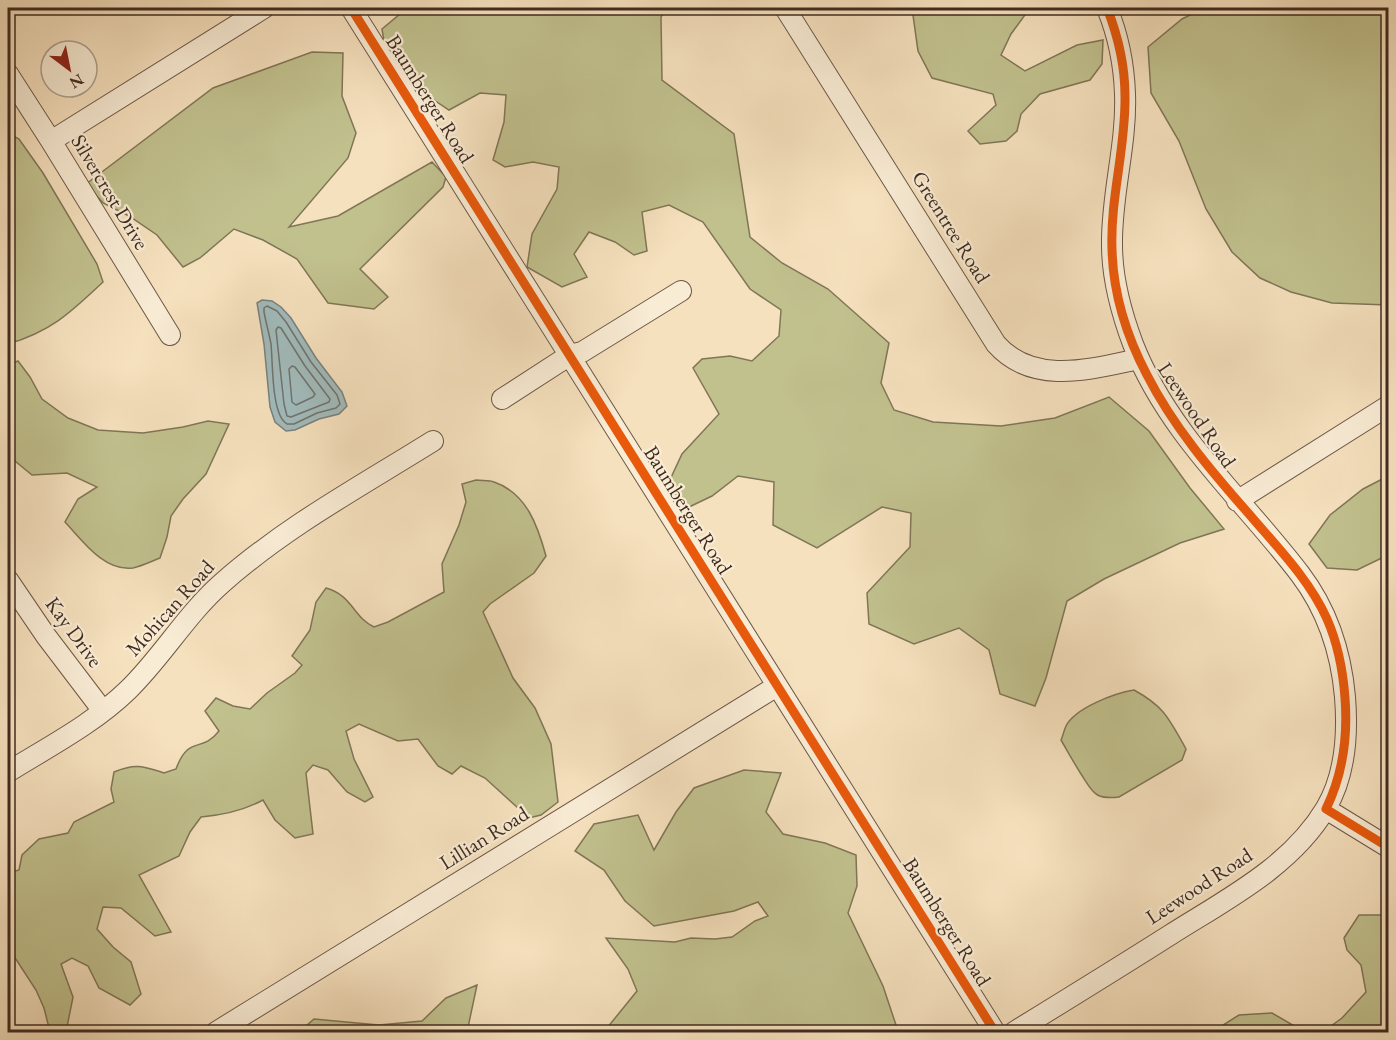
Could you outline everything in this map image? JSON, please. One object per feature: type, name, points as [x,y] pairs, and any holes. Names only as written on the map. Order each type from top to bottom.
[{"type":"street","points":[[51,141],[264,8]]},
{"type":"street","name":"Baumberger Road","points":[[351,8],[995,1032]]},
{"type":"street","name":"Greentree Road","points":[[785,8],[996,344],[1004,353],[1021,364],[1058,370],[1084,370],[1139,359]]},
{"type":"street","name":"Leewood Road","points":[[1014,1032],[1245,888],[1295,848],[1326,809],[1341,767],[1346,734],[1344,691],[1337,648],[1326,617],[1310,588],[1237,501],[1176,422],[1139,359],[1119,303],[1113,266],[1113,219],[1125,96],[1118,38],[1107,8]]},
{"type":"street","name":"Silvercrest Drive","points":[[8,74],[170,335]]},
{"type":"street","points":[[502,399],[570,355],[582,352],[681,291]]},
{"type":"street","points":[[1237,501],[1389,406]]},
{"type":"street","name":"Mohican Road","points":[[8,772],[103,711],[144,673],[198,606],[243,565],[292,529],[433,441]]},
{"type":"street","name":"Kay Drive","points":[[8,580],[46,636],[103,711]]},
{"type":"street","name":"Lillian Road","points":[[216,1032],[777,686]]},
{"type":"street","points":[[1326,809],[1389,847]]},
{"type":"green space","points":[[414,8],[667,8],[661,17],[662,80],[734,134],[750,237],[782,263],[828,289],[889,343],[881,383],[894,410],[933,422],[1001,426],[1055,418],[1109,397],[1149,431],[1190,488],[1224,529],[1180,543],[1104,579],[1067,601],[1046,678],[1035,706],[1000,694],[989,650],[959,628],[914,644],[869,624],[867,593],[910,547],[911,513],[882,507],[817,548],[773,525],[774,482],[738,476],[712,496],[687,508],[668,484],[682,454],[719,414],[693,368],[702,359],[730,356],[752,361],[779,336],[781,310],[750,289],[703,222],[669,205],[642,212],[647,251],[634,255],[615,242],[589,232],[574,254],[587,277],[562,287],[527,267],[532,234],[557,189],[559,167],[533,162],[505,167],[493,160],[504,122],[506,95],[480,93],[449,110],[431,98],[405,56],[384,41],[382,29],[400,14]]},
{"type":"green space","points":[[912,8],[1030,8],[1011,34],[1001,55],[1025,71],[1077,45],[1103,40],[1102,64],[1090,80],[1040,94],[1021,114],[1017,131],[1006,141],[980,144],[968,131],[996,105],[993,94],[932,78],[918,51]]},
{"type":"green space","points":[[1204,8],[1388,8],[1388,305],[1332,303],[1291,292],[1260,278],[1232,252],[1206,209],[1179,141],[1151,93],[1148,47],[1182,19]]},
{"type":"green space","points":[[312,52],[343,53],[342,96],[356,133],[348,158],[289,227],[338,216],[432,162],[446,177],[443,187],[360,269],[388,297],[374,309],[328,303],[297,259],[263,240],[234,229],[200,258],[183,267],[157,235],[129,216],[103,203],[86,184],[213,88]]},
{"type":"green space","points":[[8,133],[19,139],[43,173],[97,264],[103,282],[81,303],[49,327],[8,344]]},
{"type":"green space","points":[[18,361],[42,399],[68,418],[98,430],[143,433],[208,421],[229,424],[206,474],[171,516],[160,558],[133,568],[122,568],[103,560],[86,546],[65,522],[78,499],[97,487],[67,473],[32,475],[8,452],[8,365]]},
{"type":"green space","points":[[1388,476],[1388,555],[1357,570],[1327,568],[1309,544],[1330,515],[1363,489]]},
{"type":"green space","points":[[476,480],[492,481],[515,494],[535,523],[546,556],[534,573],[490,604],[483,612],[513,678],[535,708],[551,744],[558,802],[541,815],[529,818],[485,778],[461,766],[452,774],[438,766],[418,739],[398,741],[359,724],[346,731],[354,759],[373,797],[365,802],[347,792],[328,770],[313,765],[306,773],[313,834],[295,838],[275,820],[263,800],[233,812],[201,817],[190,832],[179,856],[139,875],[171,932],[155,936],[121,908],[103,907],[97,929],[131,962],[141,994],[130,1005],[99,988],[88,966],[72,958],[61,964],[73,997],[66,1032],[50,1032],[44,1008],[36,990],[8,947],[8,873],[19,870],[22,855],[39,839],[68,833],[74,822],[114,802],[111,789],[114,772],[134,767],[144,767],[164,773],[176,769],[186,752],[213,738],[219,731],[205,711],[216,698],[233,706],[250,709],[267,693],[295,673],[302,665],[292,656],[310,630],[316,602],[326,588],[342,596],[367,623],[374,627],[444,592],[442,564],[466,502],[462,484]]},
{"type":"green space","points":[[1134,690],[1160,708],[1186,749],[1182,760],[1119,797],[1099,796],[1088,786],[1061,740],[1071,719],[1086,707],[1117,694]]},
{"type":"green space","points":[[744,770],[781,773],[766,812],[783,834],[825,843],[856,855],[857,886],[848,913],[883,986],[897,1028],[902,1032],[610,1032],[607,1028],[637,991],[628,969],[606,938],[675,942],[691,938],[732,937],[755,921],[768,916],[758,902],[734,911],[654,926],[625,901],[604,870],[575,851],[594,824],[638,815],[654,850],[676,812],[694,788]]},
{"type":"green space","points":[[1359,915],[1388,915],[1388,1032],[1212,1032],[1239,1015],[1272,1013],[1296,1027],[1324,1031],[1342,1018],[1366,992],[1361,965],[1347,950],[1344,938]]},
{"type":"green space","points":[[477,985],[467,1032],[299,1032],[314,1019],[379,1025],[422,1021],[446,998]]},
{"type":"water","points":[[262,300],[272,301],[291,318],[316,358],[342,392],[347,406],[339,414],[319,419],[295,430],[286,431],[275,422],[270,407],[264,344],[257,303]]},
{"type":"cycle path","points":[[351,8],[995,1032]]},
{"type":"cycle path","points":[[1107,8],[1120,51],[1125,84],[1125,115],[1113,211],[1112,249],[1115,282],[1127,330],[1157,394],[1181,430],[1292,564],[1320,604],[1337,648],[1343,678],[1346,713],[1343,755],[1337,782],[1326,809],[1388,847]]}]
